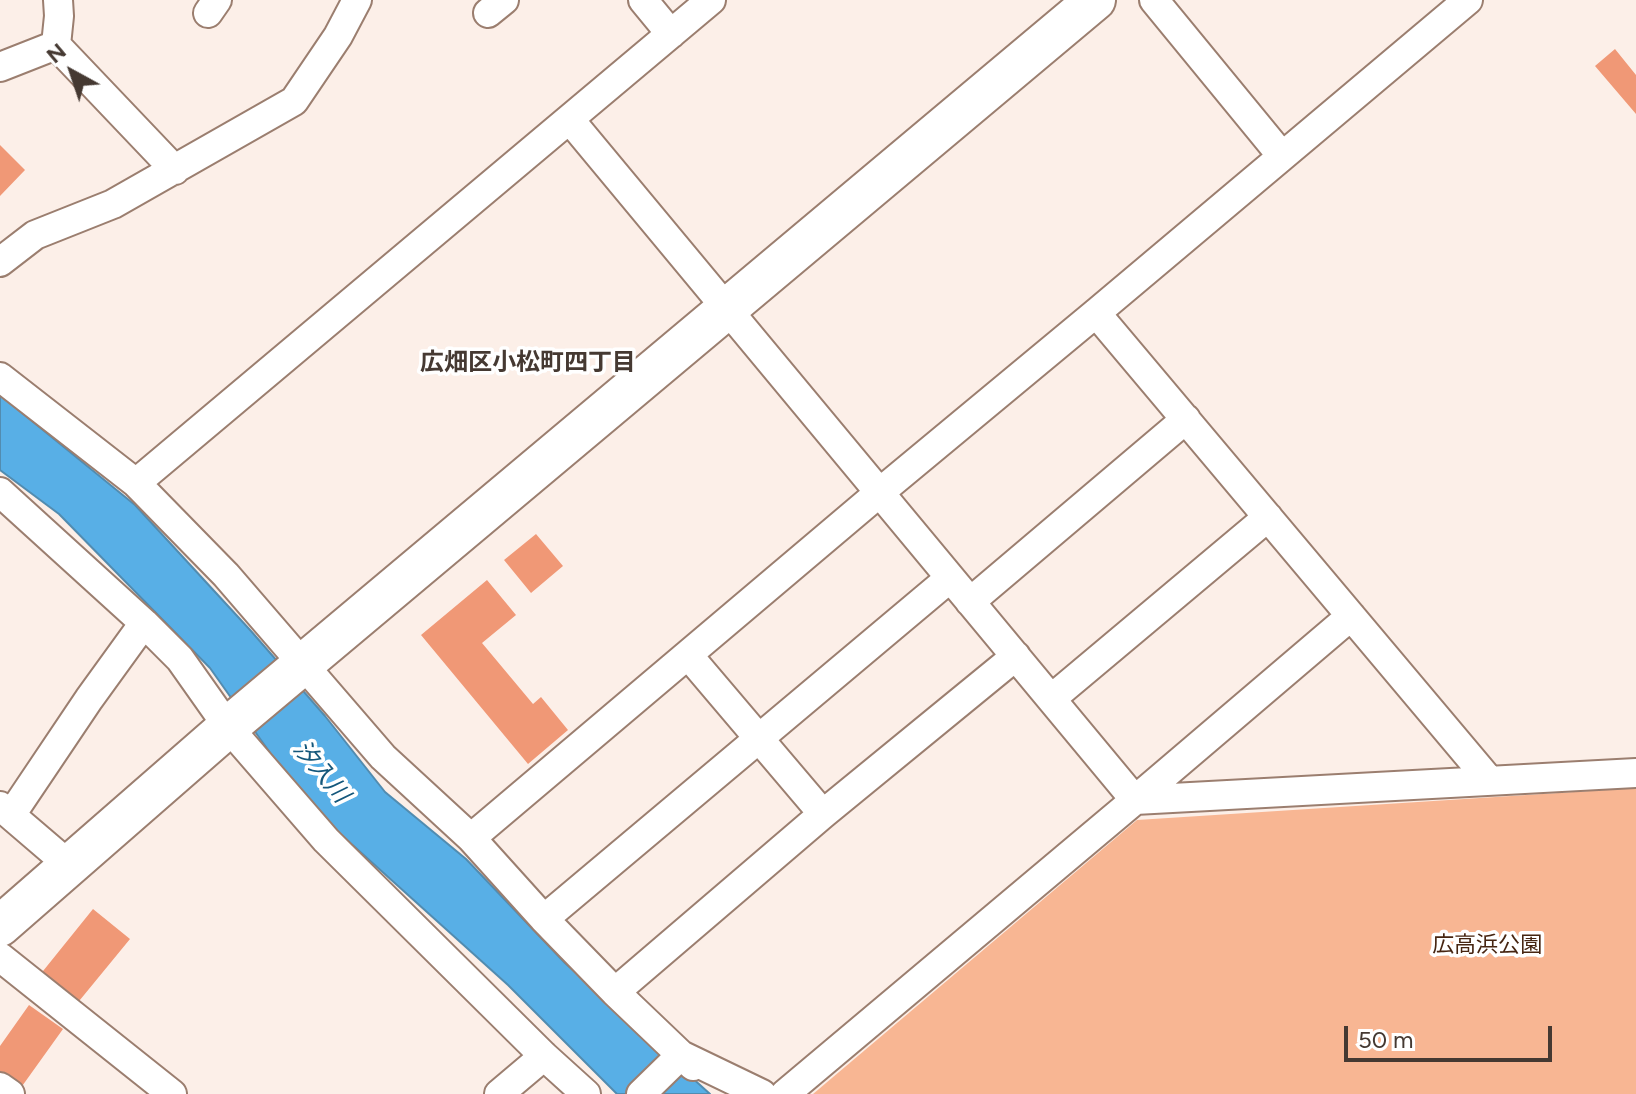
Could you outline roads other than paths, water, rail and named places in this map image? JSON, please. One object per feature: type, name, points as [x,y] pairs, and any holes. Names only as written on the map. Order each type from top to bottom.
[{"type":"street","points":[[0,262],[35,235],[113,204],[294,101],[338,36],[357,0]]},
{"type":"street","points":[[643,0],[671,34]]},
{"type":"street","points":[[136,483],[711,0]]},
{"type":"street","points":[[0,926],[228,727],[1095,0]]},
{"type":"street","points":[[1154,0],[1282,156]]},
{"type":"street","points":[[471,838],[1468,0]]},
{"type":"street","points":[[56,45],[63,5]]},
{"type":"street","points":[[56,45],[175,170]]},
{"type":"street","points":[[0,67],[56,45]]},
{"type":"street","points":[[570,120],[1135,800]]},
{"type":"street","points":[[1096,313],[1489,780]]},
{"type":"street","points":[[0,377],[136,483],[226,575],[383,757],[471,838],[615,992],[725,1094]]},
{"type":"street","points":[[970,602],[1186,419]]},
{"type":"street","points":[[0,492],[180,659],[228,727],[326,840],[586,1094]]},
{"type":"street","points":[[1051,699],[1268,517]]},
{"type":"street","points":[[544,919],[950,578]]},
{"type":"street","points":[[785,1094],[1351,616]]},
{"type":"street","points":[[69,865],[5,810],[144,623]]},
{"type":"street","points":[[688,655],[823,814]]},
{"type":"street","points":[[615,992],[823,814],[1016,656]]},
{"type":"street","points":[[1135,800],[1636,773]]},
{"type":"street","points":[[0,957],[172,1094]]},
{"type":"street","points":[[641,1094],[681,1055]]},
{"type":"street","points":[[681,1055],[762,1094]]},
{"type":"street","points":[[499,1094],[544,1056]]},
{"type":"street","points":[[0,1087],[10,1094]]},
{"type":"water","name":"汐入川","points":[[0,395],[135,505],[251,631],[325,716],[385,792],[466,859],[565,963],[710,1094],[617,1094],[508,985],[327,822],[273,757],[210,668],[59,514],[0,470]]},
{"type":"district","name":"広畑区小松町四丁目","points":[[528,363]]},
{"type":"park label","name":"広高浜公園","points":[[1487,946]]}]
